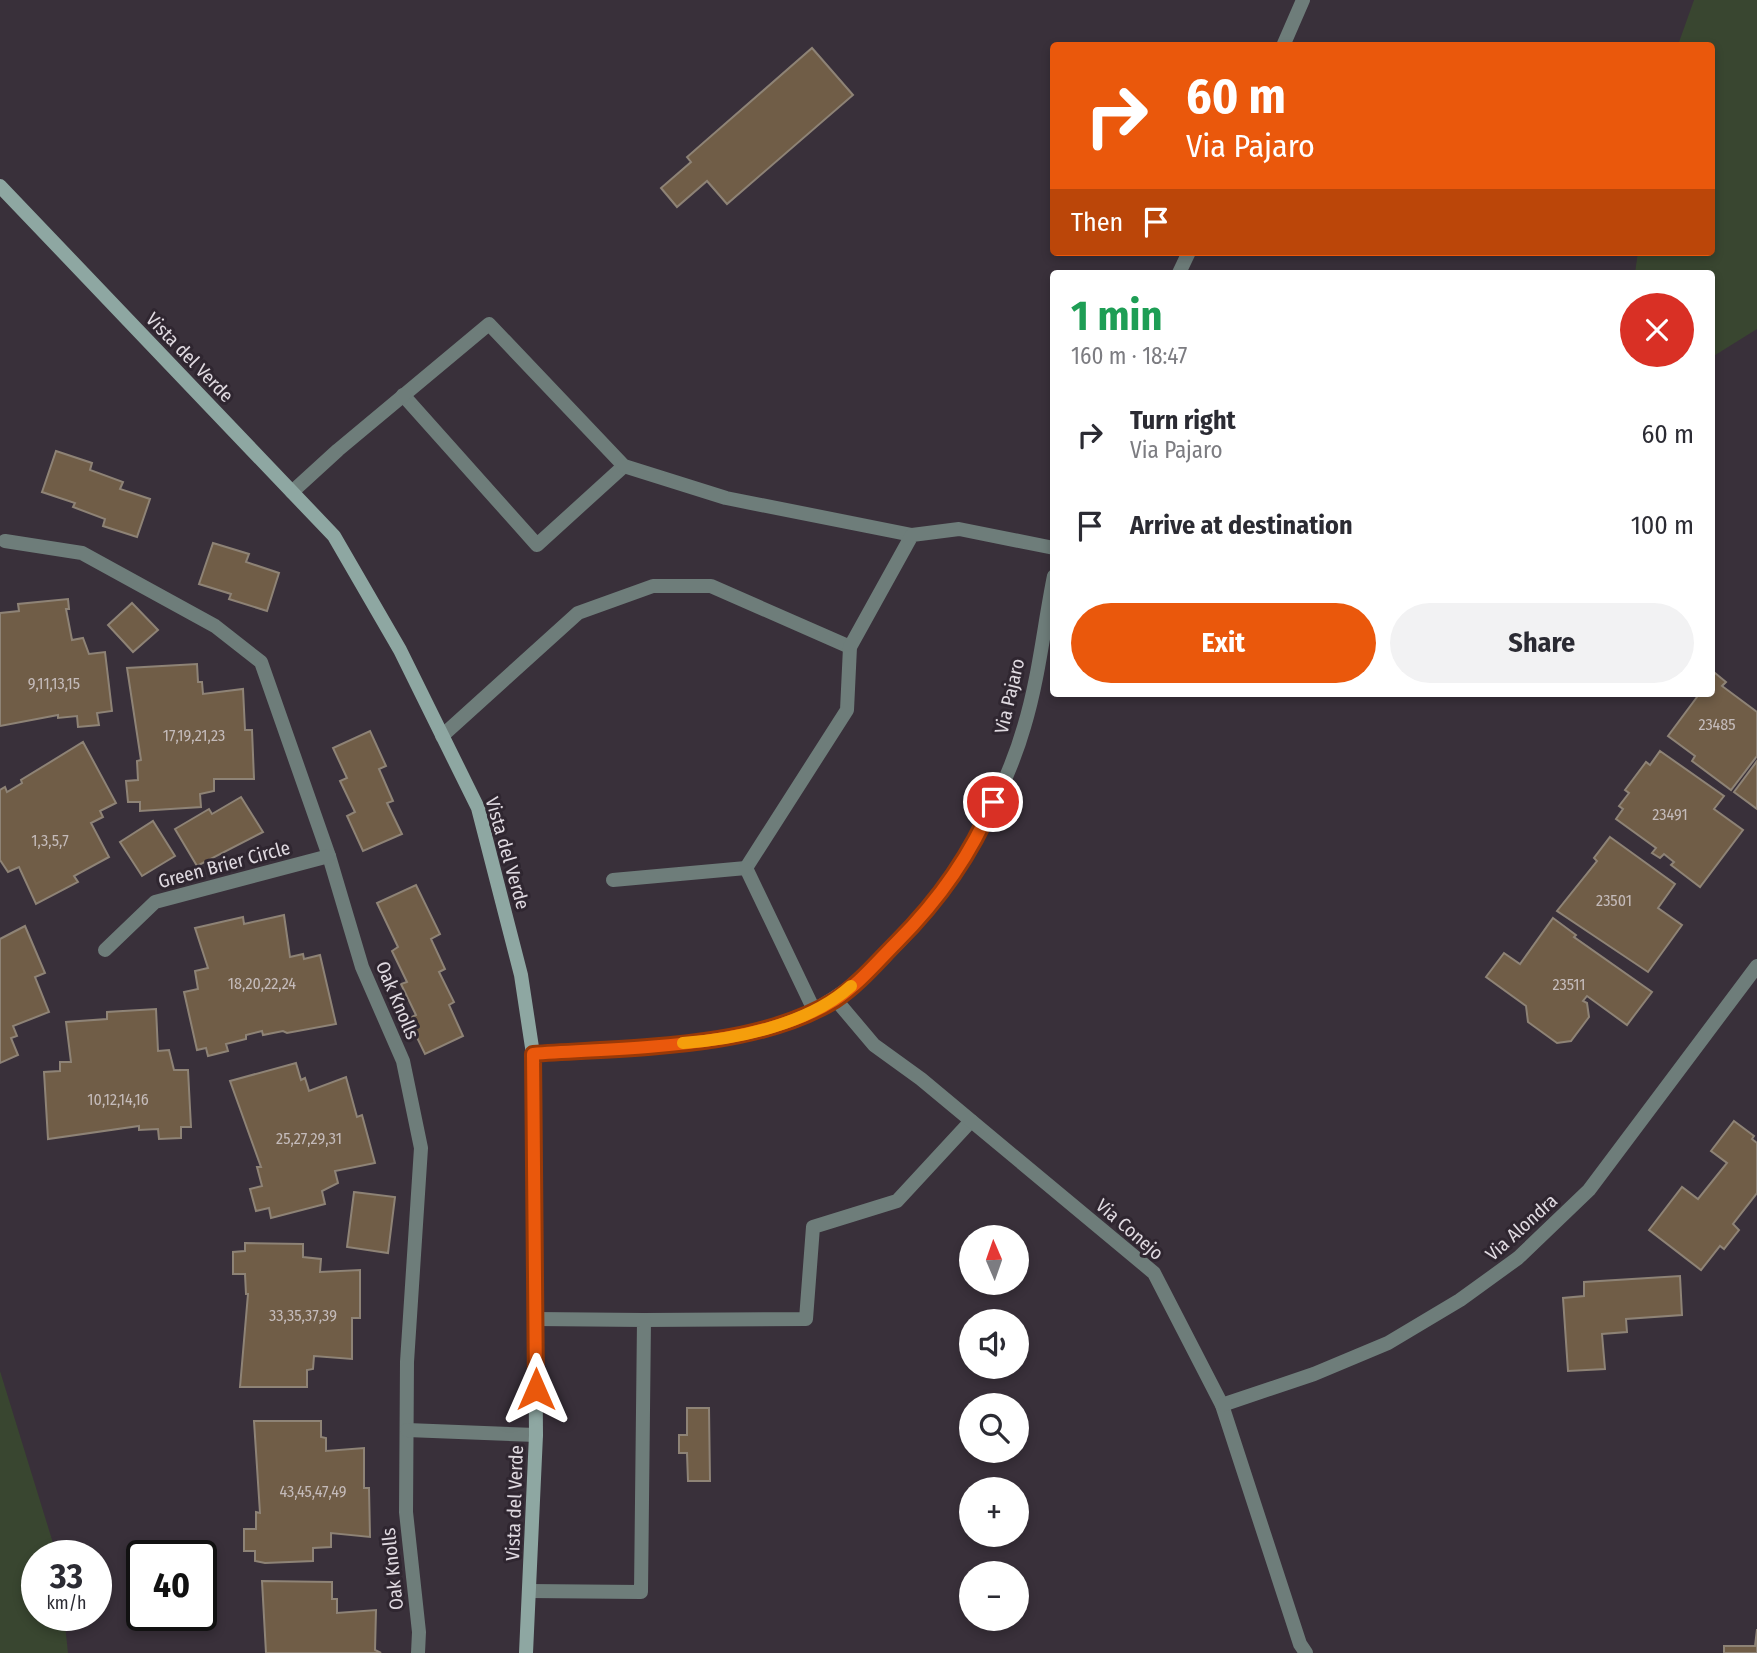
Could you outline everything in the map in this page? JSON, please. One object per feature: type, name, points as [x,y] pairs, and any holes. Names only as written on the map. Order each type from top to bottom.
[{"type":"street","points":[[1285,42],[1303,0]]},
{"type":"street","name":"Vista del Verde","points":[[0,186],[334,536],[400,650],[478,807],[521,975],[533,1054],[536,1435],[526,1653]]},
{"type":"street","points":[[292,492],[489,324],[624,467],[726,498],[912,535],[959,528],[1050,547]]},
{"type":"street","points":[[403,396],[537,545],[624,467]]},
{"type":"street","points":[[746,868],[847,710],[850,647],[912,535]]},
{"type":"street","name":"Oak Knolls","points":[[5,541],[82,553],[215,626],[261,662],[329,856],[362,967],[403,1061],[421,1148],[407,1362],[406,1512],[418,1653]]},
{"type":"street","points":[[442,736],[578,613],[653,586],[711,586],[850,647]]},
{"type":"street","name":"Via Pajaro","points":[[533,1054],[710,1041],[786,1022],[836,1000],[933,906],[983,827],[1024,727],[1050,596]]},
{"type":"street","name":"Green Brier Circle","points":[[105,950],[155,902],[329,856]]},
{"type":"street","points":[[613,880],[746,868]]},
{"type":"street","points":[[746,868],[814,1010]]},
{"type":"street","name":"Via Alondra","points":[[1222,1405],[1314,1374],[1388,1343],[1460,1300],[1518,1258],[1589,1190],[1757,966]]},
{"type":"street","name":"Via Conejo","points":[[836,1000],[874,1045],[971,1121],[1154,1273],[1222,1405],[1300,1644],[1306,1653]]},
{"type":"street","points":[[535,1319],[806,1319],[813,1227],[897,1201],[971,1121]]},
{"type":"street","points":[[529,1591],[641,1592],[644,1320]]},
{"type":"street","points":[[407,1430],[536,1435]]},
{"type":"green space","points":[[1694,0],[1757,0],[1757,329],[1715,355],[1715,270],[1635,270],[1637,256],[1715,256],[1715,42],[1679,42]]},
{"type":"green space","points":[[0,1371],[52,1540],[21,1540],[21,1631],[66,1631],[68,1653],[0,1653]]},
{"type":"building","points":[[812,48],[853,95],[727,204],[707,181],[677,207],[661,188],[691,162],[687,157]]},
{"type":"building","points":[[56,451],[92,463],[90,470],[123,482],[120,489],[150,499],[137,537],[103,526],[105,519],[73,507],[75,503],[42,492]]},
{"type":"building","points":[[213,543],[249,554],[246,562],[279,573],[267,611],[229,599],[231,594],[199,584]]},
{"type":"building","points":[[68,599],[69,609],[66,609],[72,640],[83,638],[89,654],[105,652],[112,711],[97,713],[99,725],[78,727],[77,716],[58,718],[58,715],[0,726],[0,613],[19,611],[18,604]]},
{"type":"building","points":[[132,603],[158,630],[133,652],[108,625]]},
{"type":"building","points":[[197,664],[198,682],[202,682],[203,694],[243,689],[245,730],[252,730],[254,779],[214,779],[214,791],[200,794],[201,807],[140,811],[140,802],[128,802],[126,781],[138,780],[137,761],[141,760],[127,668]]},
{"type":"building","points":[[1715,673],[1726,682],[1722,686],[1757,712],[1757,756],[1731,790],[1692,761],[1695,756],[1668,736],[1697,697],[1715,697]]},
{"type":"building","points":[[370,731],[386,766],[379,769],[393,801],[387,803],[402,834],[363,851],[347,816],[355,812],[340,781],[347,778],[333,748]]},
{"type":"building","points":[[83,742],[116,803],[100,811],[103,817],[91,823],[109,857],[74,876],[78,882],[36,904],[19,867],[8,872],[0,860],[0,790],[5,787],[7,792],[22,783],[21,780]]},
{"type":"building","points":[[1660,751],[1724,796],[1714,809],[1743,830],[1700,887],[1671,865],[1674,862],[1664,854],[1660,858],[1652,853],[1656,848],[1616,819],[1623,809],[1619,806],[1629,793],[1625,790],[1646,762],[1650,765]]},
{"type":"building","points":[[1757,761],[1757,809],[1734,792]]},
{"type":"building","points":[[241,797],[263,832],[197,866],[175,829],[209,809],[212,814]]},
{"type":"building","points":[[153,821],[175,856],[142,876],[120,842]]},
{"type":"building","points":[[1610,837],[1675,884],[1658,908],[1682,925],[1648,972],[1557,911],[1597,861],[1594,858]]},
{"type":"building","points":[[416,885],[440,934],[431,939],[445,969],[439,972],[454,1002],[449,1005],[463,1036],[425,1054],[408,1019],[416,1015],[401,984],[407,982],[392,951],[398,947],[377,903]]},
{"type":"building","points":[[284,915],[290,957],[303,954],[304,959],[320,955],[336,1024],[287,1033],[283,1031],[263,1035],[262,1031],[246,1035],[246,1039],[226,1044],[228,1051],[208,1056],[206,1048],[197,1050],[184,992],[198,989],[195,971],[208,968],[195,928],[243,917],[244,924]]},
{"type":"building","points":[[1553,918],[1576,935],[1574,937],[1652,992],[1627,1025],[1587,996],[1583,1001],[1587,1003],[1589,1017],[1571,1041],[1557,1043],[1528,1022],[1526,1006],[1486,977],[1504,953],[1520,964]]},
{"type":"building","points":[[25,926],[45,973],[35,977],[49,1012],[13,1026],[17,1036],[11,1038],[18,1055],[0,1063],[0,939]]},
{"type":"building","points":[[156,1009],[158,1051],[169,1050],[174,1070],[188,1070],[191,1127],[181,1127],[181,1138],[159,1139],[158,1129],[139,1130],[139,1126],[48,1139],[44,1072],[60,1071],[60,1062],[71,1062],[66,1022],[107,1019],[107,1012]]},
{"type":"building","points":[[296,1063],[301,1080],[305,1078],[309,1091],[346,1077],[357,1117],[362,1115],[375,1163],[335,1171],[338,1183],[322,1191],[325,1204],[271,1218],[269,1208],[256,1211],[250,1189],[262,1186],[257,1167],[261,1167],[230,1081]]},
{"type":"building","points":[[1734,1121],[1754,1136],[1752,1139],[1757,1143],[1757,1193],[1733,1224],[1739,1230],[1724,1249],[1720,1246],[1701,1270],[1649,1230],[1682,1187],[1698,1199],[1727,1163],[1711,1151]]},
{"type":"building","points":[[354,1192],[395,1197],[388,1253],[347,1247]]},
{"type":"building","points":[[245,1243],[303,1244],[303,1257],[321,1259],[320,1272],[360,1270],[360,1318],[352,1318],[352,1359],[314,1356],[313,1369],[307,1370],[307,1387],[240,1387],[248,1294],[245,1274],[233,1274],[233,1252],[245,1251]]},
{"type":"building","points":[[1680,1276],[1682,1315],[1626,1319],[1627,1332],[1602,1334],[1605,1369],[1568,1371],[1563,1298],[1584,1296],[1584,1282]]},
{"type":"building","points":[[687,1408],[709,1408],[710,1481],[688,1481],[687,1453],[679,1453],[679,1435],[687,1435]]},
{"type":"building","points":[[254,1421],[321,1421],[321,1437],[326,1438],[326,1451],[364,1448],[364,1488],[369,1488],[370,1537],[331,1533],[331,1547],[313,1548],[313,1561],[265,1563],[255,1561],[255,1551],[244,1551],[244,1529],[256,1529],[256,1512],[260,1513]]},
{"type":"building","points":[[262,1581],[332,1582],[332,1599],[337,1599],[337,1613],[376,1610],[375,1650],[381,1653],[266,1653]]},
{"type":"building","points":[[1757,1629],[1757,1653],[1724,1653],[1724,1646],[1755,1646]]},
{"type":"slow traffic","points":[[683,1043],[710,1041],[786,1022],[836,1000],[851,986]]},
{"type":"route","points":[[536,1389],[533,1054],[710,1041],[786,1022],[836,1000],[933,906],[983,827],[993,802]]}]
